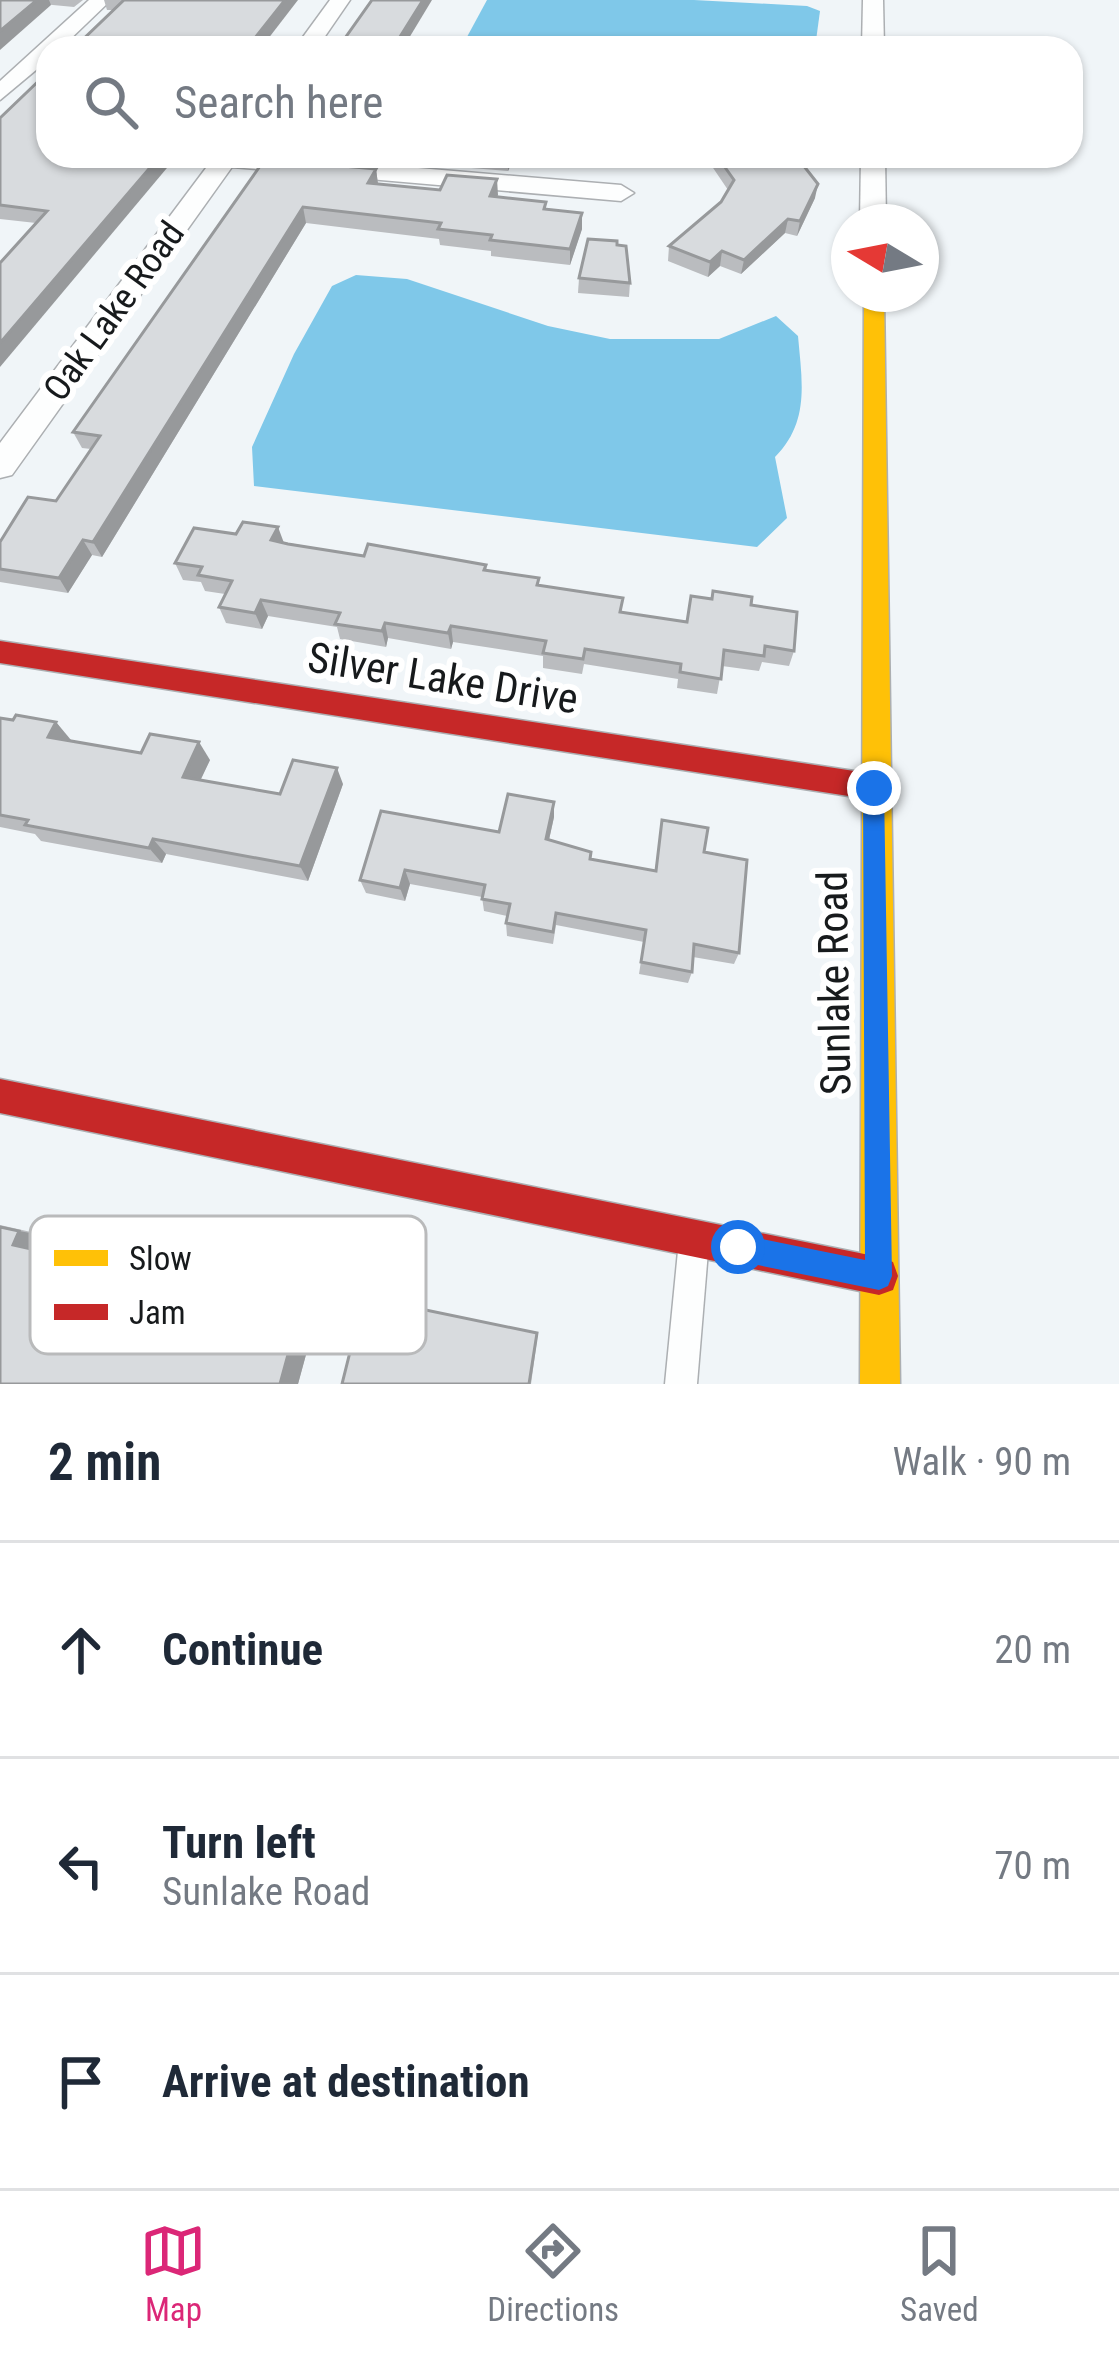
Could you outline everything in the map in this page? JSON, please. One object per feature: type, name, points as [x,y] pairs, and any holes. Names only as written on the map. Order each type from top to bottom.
[{"type":"street","points":[[61,36],[101,0]]},
{"type":"street","points":[[314,36],[340,0]]},
{"type":"street","points":[[873,0],[873,36]]},
{"type":"street","points":[[0,93],[36,59]]},
{"type":"street","name":"Oak Lake Road","points":[[0,466],[218,168]]},
{"type":"street","points":[[347,168],[621,193]]},
{"type":"street","points":[[873,168],[874,204]]},
{"type":"street","name":"Sunlake Road","points":[[874,312],[880,1384]]},
{"type":"street","name":"Silver Lake Drive","points":[[0,652],[874,788]]},
{"type":"street","points":[[0,1096],[879,1276]]},
{"type":"lane","points":[[681,1384],[694,1239]]},
{"type":"water","points":[[487,0],[694,0],[807,6],[820,11],[817,36],[468,36]]},
{"type":"water","points":[[356,275],[407,279],[548,326],[610,339],[719,339],[776,316],[798,336],[801,369],[799,415],[775,457],[787,518],[757,547],[254,486],[252,447],[294,354],[332,286]]},
{"type":"building","points":[[0,0],[37,0],[0,31]]},
{"type":"building","points":[[124,0],[285,0],[256,36],[86,36]]},
{"type":"building","points":[[372,0],[423,0],[400,36],[346,36]]},
{"type":"building","points":[[36,84],[36,168],[150,168],[0,343],[0,263],[47,211],[0,205],[0,118]]},
{"type":"building","points":[[259,168],[376,169],[368,183],[440,190],[447,175],[497,179],[490,196],[546,202],[544,209],[582,213],[570,249],[490,240],[492,235],[438,229],[441,223],[303,207],[93,542],[83,540],[59,578],[0,569],[0,542],[28,497],[56,501],[100,436],[73,432]]},
{"type":"building","points":[[726,168],[805,168],[818,184],[800,221],[788,219],[744,260],[722,251],[710,262],[669,246],[721,202],[734,180]]},
{"type":"building","points":[[588,239],[626,246],[630,283],[579,278]]},
{"type":"building","points":[[243,522],[278,527],[271,540],[288,544],[364,556],[368,544],[486,565],[484,570],[539,578],[537,585],[623,598],[620,612],[687,622],[691,596],[712,599],[713,591],[752,597],[751,605],[797,612],[794,651],[765,646],[764,656],[724,650],[721,679],[680,672],[681,664],[585,649],[583,659],[543,653],[546,641],[451,626],[448,633],[385,623],[382,631],[335,624],[340,613],[261,600],[255,613],[219,607],[232,581],[198,575],[202,567],[175,563],[194,528],[236,534]]},
{"type":"building","points":[[16,715],[56,722],[48,737],[141,753],[150,734],[199,742],[183,777],[280,794],[293,760],[337,768],[300,866],[153,839],[149,848],[25,825],[28,820],[0,815],[0,718],[13,720]]},
{"type":"building","points":[[508,794],[554,802],[546,839],[591,852],[590,859],[656,871],[662,820],[708,828],[704,852],[747,860],[739,953],[694,944],[692,972],[641,962],[646,930],[556,913],[553,932],[506,923],[510,904],[482,899],[485,885],[405,870],[400,888],[360,880],[381,811],[499,832]]},
{"type":"building","points":[[0,1227],[19,1231],[13,1245],[30,1249],[30,1354],[288,1354],[280,1384],[0,1384]]},
{"type":"building","points":[[426,1310],[537,1333],[529,1384],[342,1384],[350,1354],[426,1354]]},
{"type":"traffic: slow","points":[[874,312],[880,1384]]},
{"type":"traffic: jam","points":[[0,652],[874,787]]},
{"type":"traffic: jam","points":[[0,1096],[879,1276]]},
{"type":"route","points":[[738,1247],[879,1276],[874,788]]}]
